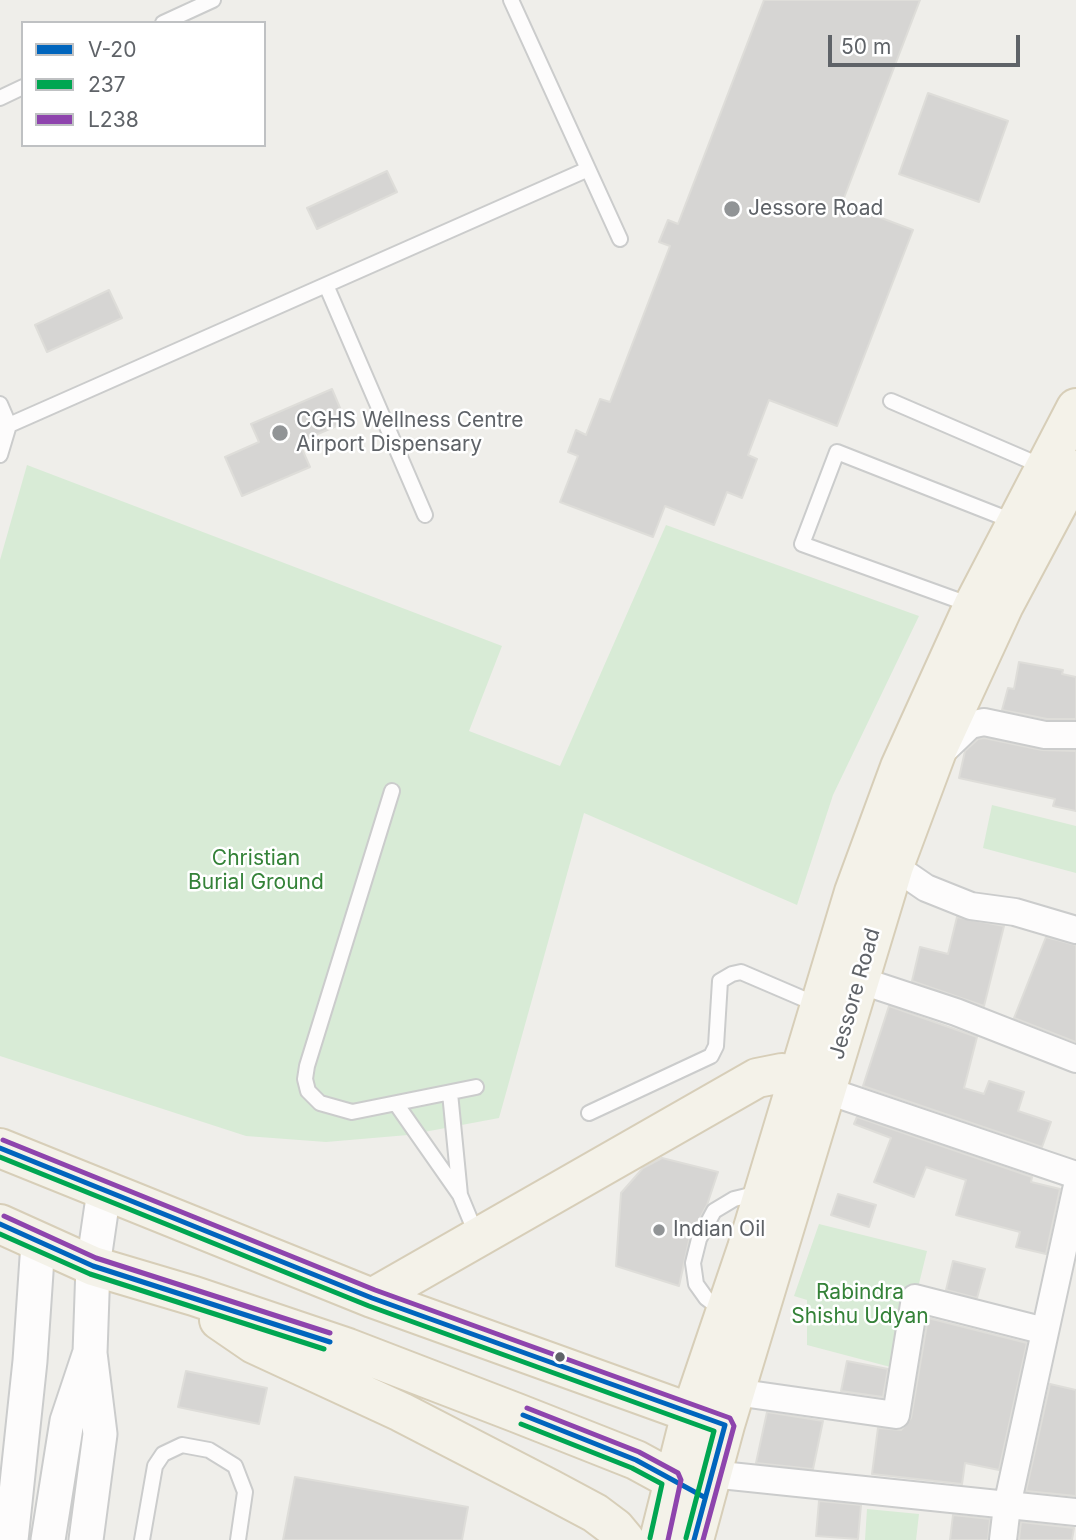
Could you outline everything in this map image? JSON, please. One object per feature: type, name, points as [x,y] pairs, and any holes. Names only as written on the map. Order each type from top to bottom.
[{"type":"main road","name":"Jessore Road","points":[[717,1410],[813,1084],[820,1005],[854,892],[926,744],[1004,605],[1061,469],[1076,408]]},
{"type":"main road","name":"Jessore Road","points":[[717,1410],[725,1312],[764,1193],[859,980],[894,866],[926,744],[973,606],[1016,522],[1061,469]]},
{"type":"main road","points":[[372,1298],[757,1078],[782,1073],[813,1084]]},
{"type":"main road","points":[[0,1148],[372,1298],[717,1410],[696,1483],[694,1540]]},
{"type":"main road","points":[[0,1224],[93,1266],[194,1296],[348,1348],[696,1483]]},
{"type":"main road","points":[[194,1296],[213,1316],[254,1344],[401,1412],[550,1489],[595,1513],[615,1528],[625,1540]]},
{"type":"main road","points":[[659,1540],[696,1483]]},
{"type":"street","points":[[926,744],[951,746],[970,725],[984,722],[1045,734],[1076,735]]},
{"type":"street","points":[[894,866],[926,888],[971,906],[1015,912],[1076,930]]},
{"type":"street","points":[[859,980],[956,1012],[1076,1059]]},
{"type":"street","points":[[813,1084],[1076,1175]]},
{"type":"street","points":[[1003,1540],[1007,1506],[1076,1190]]},
{"type":"street","points":[[86,1540],[100,1434],[90,1353],[93,1266],[104,1191]]},
{"type":"street","points":[[11,1540],[9,1445],[30,1362],[38,1243]]},
{"type":"street","points":[[717,1410],[896,1415],[915,1298],[1045,1331]]},
{"type":"street","points":[[48,1540],[67,1421],[90,1353]]},
{"type":"street","points":[[696,1483],[1076,1512]]},
{"type":"lane","points":[[167,21],[213,0]]},
{"type":"lane","points":[[511,0],[586,170],[620,239]]},
{"type":"lane","points":[[0,98],[21,89]]},
{"type":"lane","points":[[4,427],[586,170]]},
{"type":"lane","points":[[326,285],[425,515]]},
{"type":"lane","points":[[891,401],[1061,469]]},
{"type":"lane","points":[[0,404],[4,427],[0,455]]},
{"type":"lane","points":[[973,606],[802,544],[837,452],[1016,522]]},
{"type":"lane","points":[[392,791],[305,1079],[308,1091],[335,1110],[352,1112],[476,1087]]},
{"type":"lane","points":[[589,1113],[711,1056],[716,1046],[720,981],[732,974],[741,972],[820,1005]]},
{"type":"lane","points":[[450,1093],[460,1195]]},
{"type":"lane","points":[[397,1105],[460,1195],[478,1238]]},
{"type":"lane","points":[[142,1540],[155,1466],[163,1454],[181,1445],[209,1450],[235,1466],[245,1492],[238,1540]]},
{"type":"green space","name":"Christian Burial Ground","points":[[27,465],[502,646],[469,731],[560,766],[666,525],[919,616],[833,795],[797,905],[584,813],[499,1118],[408,1135],[326,1142],[246,1136],[0,1056],[0,560]]},
{"type":"green space","points":[[992,805],[1076,826],[1076,873],[983,848]]},
{"type":"green space","name":"Rabindra Shishu Udyan","points":[[819,1224],[927,1251],[898,1369],[807,1345],[807,1300],[794,1296]]},
{"type":"green space","points":[[867,1509],[919,1514],[916,1540],[865,1540]]},
{"type":"building","name":"Jessore Road","points":[[764,0],[920,0],[842,203],[913,230],[837,426],[769,400],[748,455],[757,459],[742,498],[727,492],[714,525],[665,506],[653,537],[560,502],[578,456],[568,452],[576,430],[586,435],[600,399],[610,402],[670,246],[659,242],[668,220],[678,224]]},
{"type":"building","points":[[928,93],[1008,121],[979,202],[899,174]]},
{"type":"building","points":[[387,171],[397,192],[317,229],[307,208]]},
{"type":"building","points":[[109,290],[122,318],[47,352],[35,325]]},
{"type":"building","points":[[332,389],[346,422],[299,442],[310,467],[242,496],[225,457],[259,442],[251,424]]},
{"type":"building","points":[[1019,662],[1063,670],[1062,674],[1076,677],[1076,719],[1047,719],[1002,710],[1008,688],[1014,689]]},
{"type":"building","points":[[978,739],[1042,750],[1076,751],[1076,811],[1053,806],[1055,799],[959,778],[965,751]]},
{"type":"building","points":[[957,917],[1004,926],[984,1006],[912,981],[920,947],[948,954]]},
{"type":"building","points":[[1046,937],[1076,945],[1076,1042],[1014,1018]]},
{"type":"building","points":[[889,1006],[977,1037],[964,1088],[984,1094],[989,1081],[1024,1092],[1018,1111],[1051,1122],[1042,1147],[863,1086]]},
{"type":"building","points":[[857,1117],[1032,1177],[1031,1182],[1060,1189],[1046,1254],[1016,1247],[1020,1232],[956,1215],[966,1180],[926,1167],[914,1197],[874,1182],[891,1138],[854,1124]]},
{"type":"building","name":"Indian Oil","points":[[662,1158],[718,1172],[707,1205],[690,1236],[679,1286],[616,1266],[621,1193],[643,1168]]},
{"type":"building","points":[[838,1194],[876,1205],[869,1227],[831,1215]]},
{"type":"building","points":[[953,1261],[985,1269],[977,1298],[946,1290]]},
{"type":"building","points":[[928,1318],[1027,1343],[999,1470],[965,1463],[962,1484],[872,1474],[878,1428],[901,1430],[911,1418]]},
{"type":"building","points":[[847,1361],[888,1369],[883,1397],[841,1391]]},
{"type":"building","points":[[186,1371],[267,1388],[259,1424],[178,1407]]},
{"type":"building","points":[[1050,1384],[1076,1390],[1076,1496],[1026,1491]]},
{"type":"building","points":[[767,1412],[823,1421],[813,1469],[756,1463]]},
{"type":"building","points":[[295,1477],[468,1507],[462,1540],[283,1540]]},
{"type":"building","points":[[819,1501],[861,1505],[858,1539],[816,1536]]},
{"type":"building","points":[[953,1515],[990,1519],[988,1540],[950,1540]]},
{"type":"building","points":[[1021,1522],[1074,1528],[1072,1540],[1019,1540]]},
{"type":"transit line","name":"L238","points":[[3,1140],[375,1290],[730,1418],[734,1426],[703,1540]]},
{"type":"transit line","name":"V-20","points":[[0,1148],[372,1298],[725,1425],[694,1540]]},
{"type":"transit line","name":"237","points":[[0,1157],[369,1306],[714,1431],[686,1538]]},
{"type":"transit line","name":"L238","points":[[4,1216],[96,1258],[330,1333]]},
{"type":"transit line","name":"V-20","points":[[0,1224],[93,1266],[330,1342]]},
{"type":"transit line","name":"237","points":[[0,1234],[90,1274],[324,1349]]},
{"type":"transit line","name":"L238","points":[[527,1408],[639,1452],[678,1473],[681,1480],[668,1540]]},
{"type":"transit line","name":"V-20","points":[[523,1415],[636,1460],[704,1497]]},
{"type":"transit line","name":"237","points":[[521,1424],[632,1468],[662,1484],[650,1538]]},
{"type":"place","name":"Jessore Road","points":[[732,209]]},
{"type":"place","name":"CGHS Wellness Centre Airport Dispensary","points":[[280,433]]},
{"type":"place","name":"Indian Oil","points":[[659,1230]]}]
